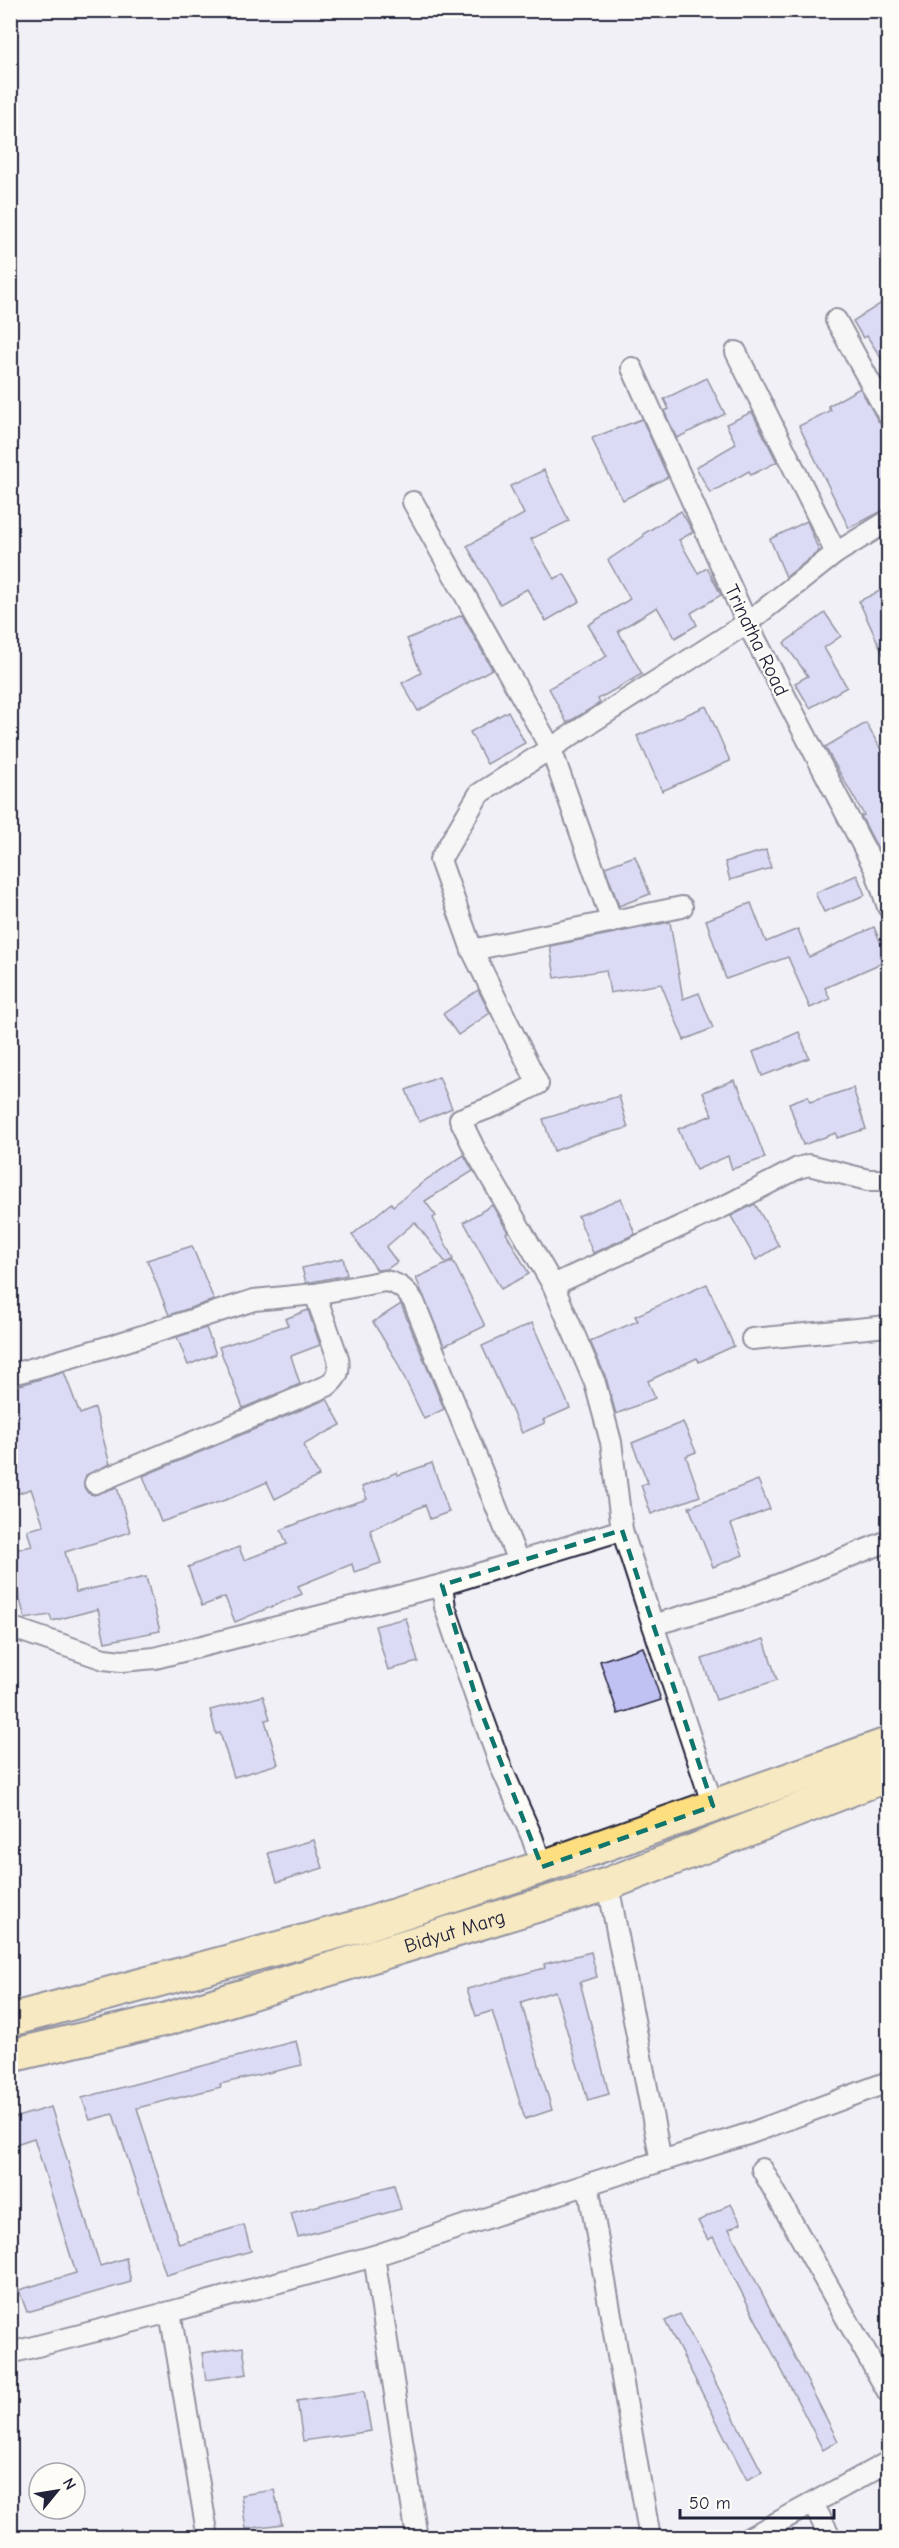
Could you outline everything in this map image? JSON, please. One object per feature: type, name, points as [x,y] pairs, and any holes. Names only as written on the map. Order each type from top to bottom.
[{"type":"main road","name":"Bidyut Marg","points":[[10,2020],[364,1925],[542,1867],[888,1744]]},
{"type":"main road","name":"Bidyut Marg","points":[[10,2056],[167,2019],[608,1884],[888,1775]]},
{"type":"main road","points":[[157,1981],[167,2019]]},
{"type":"street","points":[[836,320],[888,415]]},
{"type":"street","points":[[736,352],[836,553]]},
{"type":"street","name":"Trinatha Road","points":[[632,368],[747,623],[882,865],[888,907]]},
{"type":"street","points":[[413,502],[551,749],[612,922]]},
{"type":"street","points":[[713,1806],[622,1530],[611,1442],[595,1383],[553,1285],[476,1152],[460,1119],[497,1105],[538,1084],[472,950],[440,860],[478,794],[747,623],[836,553],[888,521]]},
{"type":"street","points":[[472,950],[682,908]]},
{"type":"street","points":[[553,1285],[709,1213],[798,1168],[809,1165],[868,1180],[888,1180]]},
{"type":"street","points":[[10,1375],[117,1344],[254,1300],[315,1294],[385,1281],[396,1284],[406,1290],[414,1302],[518,1561]]},
{"type":"street","points":[[95,1483],[327,1386],[338,1377],[340,1369],[338,1358],[315,1294]]},
{"type":"street","points":[[752,1339],[888,1326]]},
{"type":"street","points":[[10,1627],[104,1659],[155,1658],[442,1585],[622,1530]]},
{"type":"street","points":[[653,1624],[746,1598],[888,1540]]},
{"type":"street","points":[[442,1585],[445,1607],[477,1701],[542,1867]]},
{"type":"street","points":[[608,1884],[661,2161]]},
{"type":"street","points":[[10,2353],[374,2256],[588,2184],[751,2133],[888,2082]]},
{"type":"street","points":[[762,2169],[888,2392]]},
{"type":"street","points":[[588,2184],[650,2538]]},
{"type":"street","points":[[374,2256],[417,2538]]},
{"type":"street","points":[[170,2312],[208,2538]]},
{"type":"street","points":[[748,2538],[888,2462]]},
{"type":"street","points":[[813,2504],[831,2538]]},
{"type":"highlighted area","points":[[622,1530],[713,1806],[542,1867],[477,1701],[442,1585]]},
{"type":"building","points":[[888,299],[888,369],[867,336],[863,338],[853,321]]},
{"type":"building","points":[[707,378],[725,414],[677,438],[664,411],[669,409],[664,399]]},
{"type":"building","points":[[860,388],[878,421],[888,427],[888,508],[849,528],[799,426],[831,410],[828,406]]},
{"type":"building","points":[[752,412],[777,462],[751,475],[749,471],[710,493],[696,467],[736,444],[726,424]]},
{"type":"building","points":[[642,419],[668,477],[623,500],[592,438]]},
{"type":"building","points":[[544,470],[569,521],[531,539],[554,579],[564,574],[580,601],[546,621],[527,589],[500,604],[467,546],[524,514],[510,486]]},
{"type":"building","points":[[681,511],[693,532],[679,540],[698,573],[707,568],[721,595],[691,613],[697,625],[675,638],[657,607],[618,631],[642,674],[598,699],[600,703],[567,723],[549,688],[607,656],[588,625],[630,599],[608,560],[644,536],[643,534]]},
{"type":"building","points":[[807,521],[819,551],[786,577],[770,539]]},
{"type":"building","points":[[888,587],[888,665],[859,601]]},
{"type":"building","points":[[825,613],[841,636],[824,648],[847,687],[810,708],[795,683],[808,676],[784,643]]},
{"type":"building","points":[[462,615],[492,669],[418,711],[402,683],[421,673],[407,639]]},
{"type":"building","points":[[706,706],[730,761],[662,791],[637,736]]},
{"type":"building","points":[[508,711],[525,743],[487,764],[470,732]]},
{"type":"building","points":[[866,723],[883,753],[888,750],[888,846],[879,851],[861,816],[864,815],[825,747]]},
{"type":"building","points":[[766,850],[771,868],[730,880],[725,862]]},
{"type":"building","points":[[635,856],[650,894],[619,906],[605,867]]},
{"type":"building","points":[[857,875],[865,895],[824,912],[815,893]]},
{"type":"building","points":[[751,903],[766,942],[798,929],[809,957],[874,927],[888,960],[825,988],[830,999],[810,1008],[788,957],[726,979],[706,920]]},
{"type":"building","points":[[670,922],[683,999],[699,993],[713,1028],[684,1040],[661,984],[610,993],[606,970],[555,978],[550,946]]},
{"type":"building","points":[[478,990],[490,1013],[458,1035],[443,1014]]},
{"type":"building","points":[[799,1032],[809,1058],[762,1076],[753,1052]]},
{"type":"building","points":[[439,1077],[452,1108],[419,1122],[406,1090]]},
{"type":"building","points":[[734,1080],[736,1086],[738,1085],[765,1158],[732,1169],[728,1156],[696,1170],[678,1129],[712,1115],[703,1092]]},
{"type":"building","points":[[853,1088],[866,1129],[837,1138],[836,1133],[803,1145],[789,1103],[808,1096],[810,1102]]},
{"type":"building","points":[[619,1096],[628,1128],[589,1138],[554,1151],[543,1119]]},
{"type":"building","points":[[464,1155],[473,1171],[425,1201],[436,1216],[433,1218],[453,1259],[446,1263],[415,1222],[386,1247],[397,1262],[387,1269],[377,1270],[352,1235],[391,1203],[393,1206],[427,1179]]},
{"type":"building","points":[[621,1198],[635,1234],[593,1253],[578,1216]]},
{"type":"building","points":[[755,1204],[779,1246],[756,1260],[731,1216]]},
{"type":"building","points":[[492,1205],[529,1274],[501,1289],[464,1222]]},
{"type":"building","points":[[192,1246],[214,1300],[169,1315],[147,1260]]},
{"type":"building","points":[[343,1258],[347,1275],[306,1283],[302,1268]]},
{"type":"building","points":[[453,1261],[485,1326],[444,1346],[416,1278]]},
{"type":"building","points":[[707,1284],[734,1346],[699,1362],[697,1358],[648,1381],[655,1398],[616,1414],[606,1378],[590,1341],[638,1321],[635,1316]]},
{"type":"building","points":[[401,1304],[444,1409],[424,1419],[395,1358],[373,1322]]},
{"type":"building","points":[[308,1310],[320,1345],[291,1356],[300,1384],[243,1408],[219,1347],[288,1325],[285,1319]]},
{"type":"building","points":[[532,1323],[570,1408],[543,1420],[545,1423],[522,1433],[482,1346]]},
{"type":"building","points":[[206,1328],[216,1354],[188,1365],[177,1337]]},
{"type":"building","points":[[64,1372],[80,1414],[95,1408],[110,1464],[86,1475],[84,1487],[88,1493],[94,1495],[117,1487],[130,1532],[65,1552],[76,1592],[146,1577],[160,1631],[105,1642],[98,1609],[52,1621],[50,1615],[25,1619],[10,1561],[10,1551],[32,1546],[27,1530],[44,1526],[31,1489],[10,1496],[10,1388]]},
{"type":"building","points":[[327,1399],[341,1425],[303,1445],[319,1476],[275,1499],[267,1482],[231,1498],[161,1522],[143,1476]]},
{"type":"building","points":[[683,1422],[696,1452],[686,1456],[700,1496],[651,1514],[641,1485],[648,1483],[632,1443]]},
{"type":"building","points":[[432,1463],[449,1512],[430,1519],[425,1505],[370,1530],[381,1563],[354,1572],[352,1564],[298,1586],[302,1594],[235,1622],[225,1597],[202,1606],[188,1567],[239,1547],[244,1560],[287,1544],[281,1530],[367,1499],[362,1487],[397,1472],[398,1475]]},
{"type":"building","points":[[758,1480],[770,1509],[731,1524],[743,1555],[713,1567],[689,1507]]},
{"type":"building","points":[[406,1618],[418,1662],[388,1670],[375,1626]]},
{"type":"building","points":[[764,1639],[777,1680],[716,1700],[702,1659]]},
{"type":"building","points":[[643,1647],[661,1700],[618,1714],[600,1661]]},
{"type":"building","points":[[263,1696],[270,1719],[265,1720],[278,1764],[234,1777],[220,1733],[216,1734],[210,1710]]},
{"type":"building","points":[[314,1840],[323,1868],[277,1882],[268,1853]]},
{"type":"building","points":[[591,1952],[597,1977],[580,1982],[609,2094],[588,2100],[555,1991],[521,2002],[552,2110],[525,2119],[492,2011],[476,2016],[467,1989],[545,1968],[544,1964]]},
{"type":"building","points":[[296,2041],[302,2065],[220,2084],[221,2087],[137,2108],[179,2244],[244,2225],[251,2251],[166,2275],[113,2114],[90,2120],[82,2098]]},
{"type":"building","points":[[51,2107],[100,2266],[126,2258],[131,2282],[27,2312],[19,2290],[76,2273],[34,2138],[10,2146],[10,2119]]},
{"type":"building","points":[[394,2185],[401,2209],[298,2237],[291,2213]]},
{"type":"building","points":[[731,2204],[741,2223],[729,2229],[838,2441],[823,2450],[713,2237],[708,2240],[698,2221]]},
{"type":"building","points":[[680,2314],[762,2472],[747,2480],[665,2321]]},
{"type":"building","points":[[243,2347],[247,2374],[206,2380],[202,2353]]},
{"type":"building","points":[[364,2391],[371,2431],[303,2441],[297,2401]]},
{"type":"building","points":[[274,2490],[282,2524],[246,2529],[241,2495]]}]
